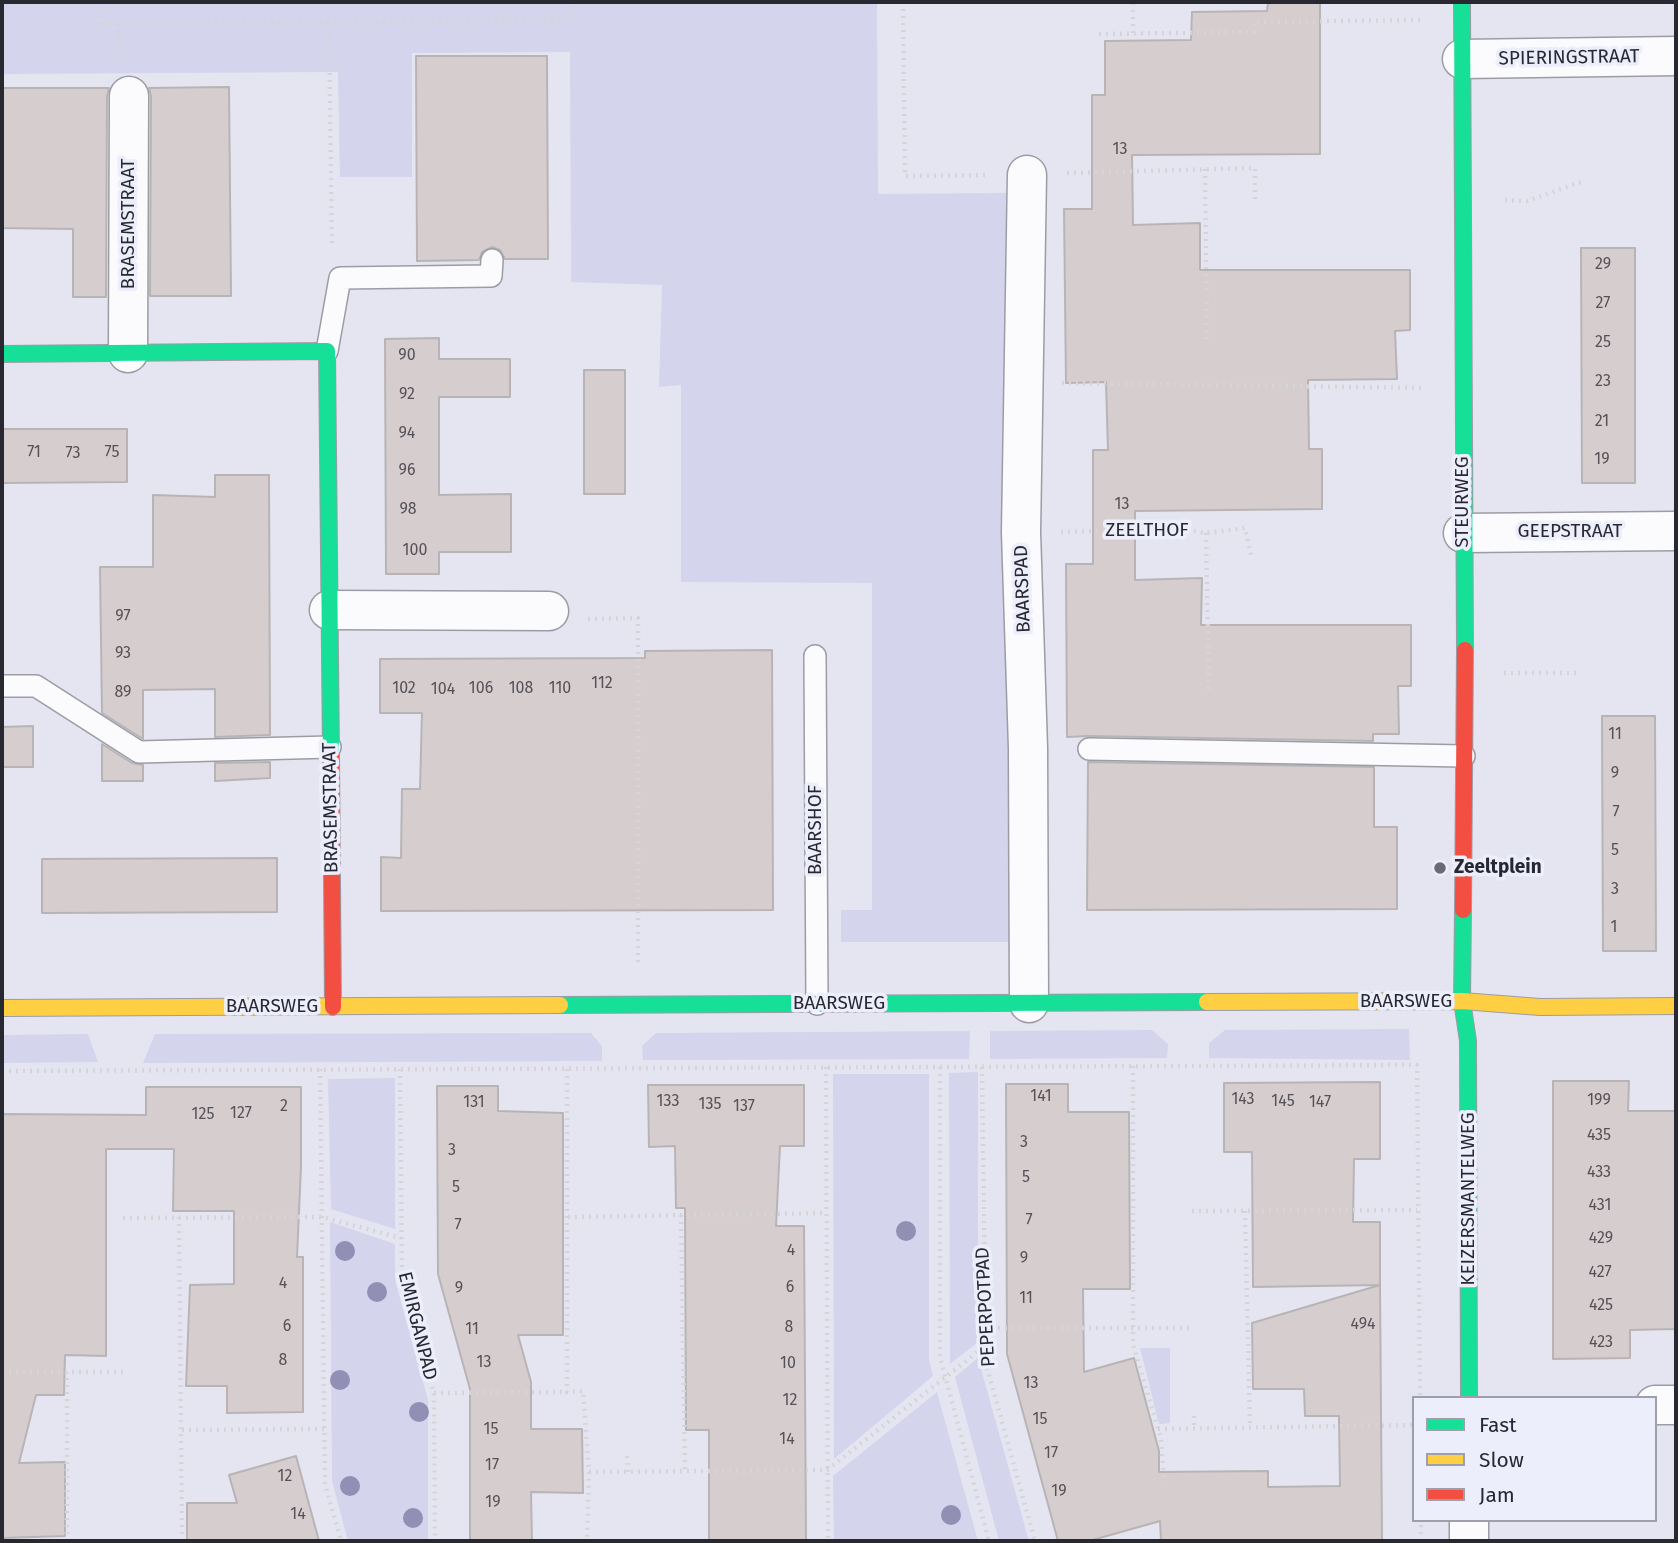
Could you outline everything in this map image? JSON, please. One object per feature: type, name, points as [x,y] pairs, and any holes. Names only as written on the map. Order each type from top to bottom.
[{"type":"street","name":"STEURWEG","points":[[1462,2],[1465,674],[1462,1001]]},
{"type":"street","name":"SPIERINGSTRAAT","points":[[1462,59],[1676,56]]},
{"type":"street","name":"BRASEMSTRAAT","points":[[128,353],[129,96]]},
{"type":"street","name":"BAARSPAD","points":[[1027,175],[1021,533],[1028,748],[1029,1003]]},
{"type":"street","name":"BRASEMSTRAAT","points":[[327,351],[333,1007]]},
{"type":"street","points":[[2,354],[327,351]]},
{"type":"street","name":"GEEPSTRAAT","points":[[1463,533],[1676,531]]},
{"type":"street","points":[[329,610],[549,611]]},
{"type":"street","name":"BAARSWEG","points":[[2,1008],[1462,1001],[1540,1007],[1676,1006]]},
{"type":"street","name":"KEIZERSMANTELWEG","points":[[1462,1001],[1468,1041],[1469,1396]]},
{"type":"street","points":[[1657,1405],[1676,1405]]},
{"type":"street","points":[[1469,1522],[1469,1541]]},
{"type":"lane","points":[[340,278],[491,276],[492,260]]},
{"type":"lane","name":"BRASEMSTRAAT","points":[[327,351],[340,278]]},
{"type":"lane","name":"BAARSHOF","points":[[815,656],[817,1004]]},
{"type":"lane","points":[[2,686],[36,686],[139,752],[330,747]]},
{"type":"lane","points":[[1089,749],[1464,756]]},
{"type":"path","points":[[98,2],[97,24],[574,20],[574,2]]},
{"type":"path","points":[[1133,2],[1133,33]]},
{"type":"path","points":[[1099,34],[1254,32],[1254,22],[1462,20]]},
{"type":"path","points":[[329,24],[331,243],[340,278]]},
{"type":"path","points":[[1205,169],[1207,342]]},
{"type":"path","points":[[1462,199],[1527,201],[1584,181]]},
{"type":"path","points":[[1023,382],[1463,388]]},
{"type":"path","name":"ZEELTHOF","points":[[1021,533],[1180,529],[1206,533],[1245,528],[1251,555]]},
{"type":"path","points":[[1206,533],[1209,692]]},
{"type":"path","points":[[549,611],[555,620],[638,618],[638,1005]]},
{"type":"path","points":[[1465,674],[1576,673]]},
{"type":"path","points":[[2,1071],[1416,1065],[1420,1396]]},
{"type":"path","points":[[1133,1066],[1133,1345],[1161,1438],[1164,1482]]},
{"type":"path","points":[[826,1067],[828,1541]]},
{"type":"path","points":[[940,1067],[940,1357],[989,1541]]},
{"type":"path","name":"PEPERPOTPAD","points":[[982,1067],[986,1364],[1035,1541]]},
{"type":"path","points":[[320,1069],[325,1483],[341,1541]]},
{"type":"path","name":"EMIRGANPAD","points":[[400,1069],[402,1279],[434,1393],[435,1541]]},
{"type":"path","points":[[567,1069],[567,1392]]},
{"type":"path","points":[[1192,1211],[1417,1210]]},
{"type":"path","points":[[1245,1211],[1250,1428]]},
{"type":"path","points":[[568,1217],[826,1213]]},
{"type":"path","points":[[681,1215],[685,1472]]},
{"type":"path","points":[[179,1217],[182,1541]]},
{"type":"path","points":[[123,1218],[322,1217],[401,1238]]},
{"type":"path","points":[[984,1328],[1194,1328]]},
{"type":"path","points":[[589,1472],[827,1470],[985,1346]]},
{"type":"path","points":[[2,1372],[124,1372]]},
{"type":"path","points":[[67,1372],[67,1541]]},
{"type":"path","points":[[434,1393],[583,1391],[589,1472],[587,1541]]},
{"type":"path","points":[[1194,1416],[1194,1429]]},
{"type":"path","points":[[1158,1429],[1412,1425]]},
{"type":"path","points":[[181,1430],[324,1429]]},
{"type":"path","points":[[627,1456],[628,1472]]},
{"type":"path","points":[[1420,1541],[1421,1522]]},
{"type":"shaded area","points":[[2,2],[877,2],[878,194],[1006,193],[1010,392],[1012,942],[841,942],[841,910],[872,910],[872,583],[681,582],[681,385],[659,387],[662,285],[571,282],[570,52],[412,53],[412,177],[340,177],[338,72],[2,74]]},
{"type":"shaded area","points":[[1409,1029],[1410,1060],[1209,1058],[1209,1043],[1225,1030]]},
{"type":"shaded area","points":[[1152,1030],[1168,1044],[1167,1058],[990,1059],[990,1031]]},
{"type":"shaded area","points":[[970,1031],[969,1059],[643,1060],[642,1046],[656,1033]]},
{"type":"shaded area","points":[[591,1033],[602,1046],[602,1061],[143,1063],[155,1034]]},
{"type":"shaded area","points":[[88,1034],[98,1062],[2,1063],[2,1035]]},
{"type":"shaded area","points":[[978,1072],[978,1342],[950,1364],[949,1073]]},
{"type":"shaded area","points":[[833,1074],[929,1074],[929,1359],[933,1376],[834,1459]]},
{"type":"shaded area","points":[[395,1078],[395,1229],[331,1209],[328,1079]]},
{"type":"shaded area","points":[[330,1222],[395,1244],[395,1280],[428,1400],[428,1541],[348,1541],[332,1481]]},
{"type":"shaded area","points":[[1140,1348],[1170,1348],[1170,1423],[1159,1424]]},
{"type":"shaded area","points":[[978,1358],[1029,1541],[999,1541],[955,1377]]},
{"type":"shaded area","points":[[937,1392],[978,1541],[834,1541],[833,1476]]},
{"type":"building","points":[[1268,3],[1320,3],[1320,154],[1132,155],[1133,225],[1200,223],[1200,270],[1410,270],[1410,330],[1395,331],[1397,379],[1308,380],[1309,449],[1322,449],[1322,509],[1135,511],[1135,580],[1202,578],[1201,625],[1411,625],[1411,686],[1398,686],[1399,734],[1373,734],[1373,741],[1067,737],[1066,564],[1093,564],[1093,450],[1108,450],[1106,382],[1066,383],[1064,209],[1092,209],[1092,95],[1105,95],[1105,41],[1191,40],[1192,12],[1267,11]]},
{"type":"building","points":[[416,56],[547,56],[548,259],[505,259],[500,250],[492,247],[482,252],[479,260],[417,261]]},
{"type":"building","points":[[229,87],[231,296],[150,296],[149,88]]},
{"type":"building","points":[[2,88],[109,88],[106,297],[73,297],[73,229],[2,228]]},
{"type":"building","points":[[1581,248],[1635,248],[1635,483],[1582,483]]},
{"type":"building","points":[[439,338],[439,359],[510,359],[510,397],[439,397],[439,495],[511,494],[511,552],[439,552],[439,574],[386,574],[385,339]]},
{"type":"building","points":[[584,370],[625,370],[625,494],[584,494]]},
{"type":"building","points":[[2,429],[127,429],[127,482],[2,483]]},
{"type":"building","points":[[215,475],[269,475],[270,735],[215,737],[215,689],[143,690],[143,739],[102,713],[100,567],[153,567],[153,495],[215,497]]},
{"type":"building","points":[[772,650],[773,910],[381,911],[381,857],[401,858],[402,789],[420,789],[422,713],[380,713],[380,659],[645,658],[645,651]]},
{"type":"building","points":[[1602,716],[1655,716],[1656,951],[1603,951]]},
{"type":"building","points":[[33,726],[33,767],[2,767],[2,727]]},
{"type":"building","points":[[102,744],[132,763],[143,765],[143,781],[102,781]]},
{"type":"building","points":[[270,762],[270,778],[215,781],[215,763]]},
{"type":"building","points":[[1088,762],[1374,767],[1374,827],[1397,827],[1397,909],[1087,910]]},
{"type":"building","points":[[277,858],[277,912],[42,913],[42,859]]},
{"type":"building","points":[[1553,1081],[1629,1081],[1628,1111],[1676,1111],[1676,1329],[1630,1330],[1630,1358],[1553,1359]]},
{"type":"building","points":[[1380,1082],[1380,1159],[1354,1159],[1353,1222],[1380,1222],[1380,1285],[1253,1287],[1252,1152],[1224,1152],[1224,1083]]},
{"type":"building","points":[[1006,1084],[1068,1084],[1068,1112],[1129,1112],[1130,1289],[1083,1289],[1084,1372],[1134,1358],[1159,1451],[1159,1472],[1268,1471],[1268,1487],[1340,1486],[1339,1416],[1305,1416],[1304,1389],[1253,1389],[1252,1323],[1380,1285],[1382,1541],[1161,1541],[1160,1521],[1089,1541],[1058,1541],[1007,1354]]},
{"type":"building","points":[[648,1085],[804,1085],[804,1146],[780,1146],[776,1226],[804,1226],[806,1541],[709,1541],[709,1430],[686,1430],[685,1208],[676,1208],[675,1146],[649,1147]]},
{"type":"building","points":[[437,1086],[498,1086],[498,1111],[563,1113],[563,1335],[518,1335],[531,1382],[531,1429],[582,1429],[583,1493],[531,1492],[532,1541],[470,1541],[470,1389],[438,1274]]},
{"type":"building","points":[[146,1087],[301,1087],[297,1257],[303,1257],[303,1412],[227,1413],[227,1386],[186,1386],[190,1285],[234,1284],[234,1211],[173,1211],[174,1149],[106,1149],[106,1356],[65,1355],[64,1395],[36,1395],[19,1463],[65,1462],[65,1536],[2,1538],[2,1114],[146,1115]]},
{"type":"building","points":[[296,1456],[319,1541],[187,1541],[187,1503],[237,1503],[229,1475]]},
{"type":"traffic: fast","points":[[1462,2],[1465,650]]},
{"type":"traffic: fast","points":[[2,354],[327,351],[331,755]]},
{"type":"traffic: fast","points":[[1463,910],[1462,1001],[1468,1041],[1469,1396]]},
{"type":"traffic: fast","points":[[560,1005],[1207,1002]]},
{"type":"traffic: slow","points":[[1207,1002],[1462,1001],[1540,1007],[1676,1006]]},
{"type":"traffic: slow","points":[[2,1008],[560,1005]]},
{"type":"traffic: jam","points":[[1463,910],[1465,650]]},
{"type":"traffic: jam","points":[[331,755],[333,1007]]},
{"type":"place","name":"Zeeltplein","points":[[1440,868]]}]
